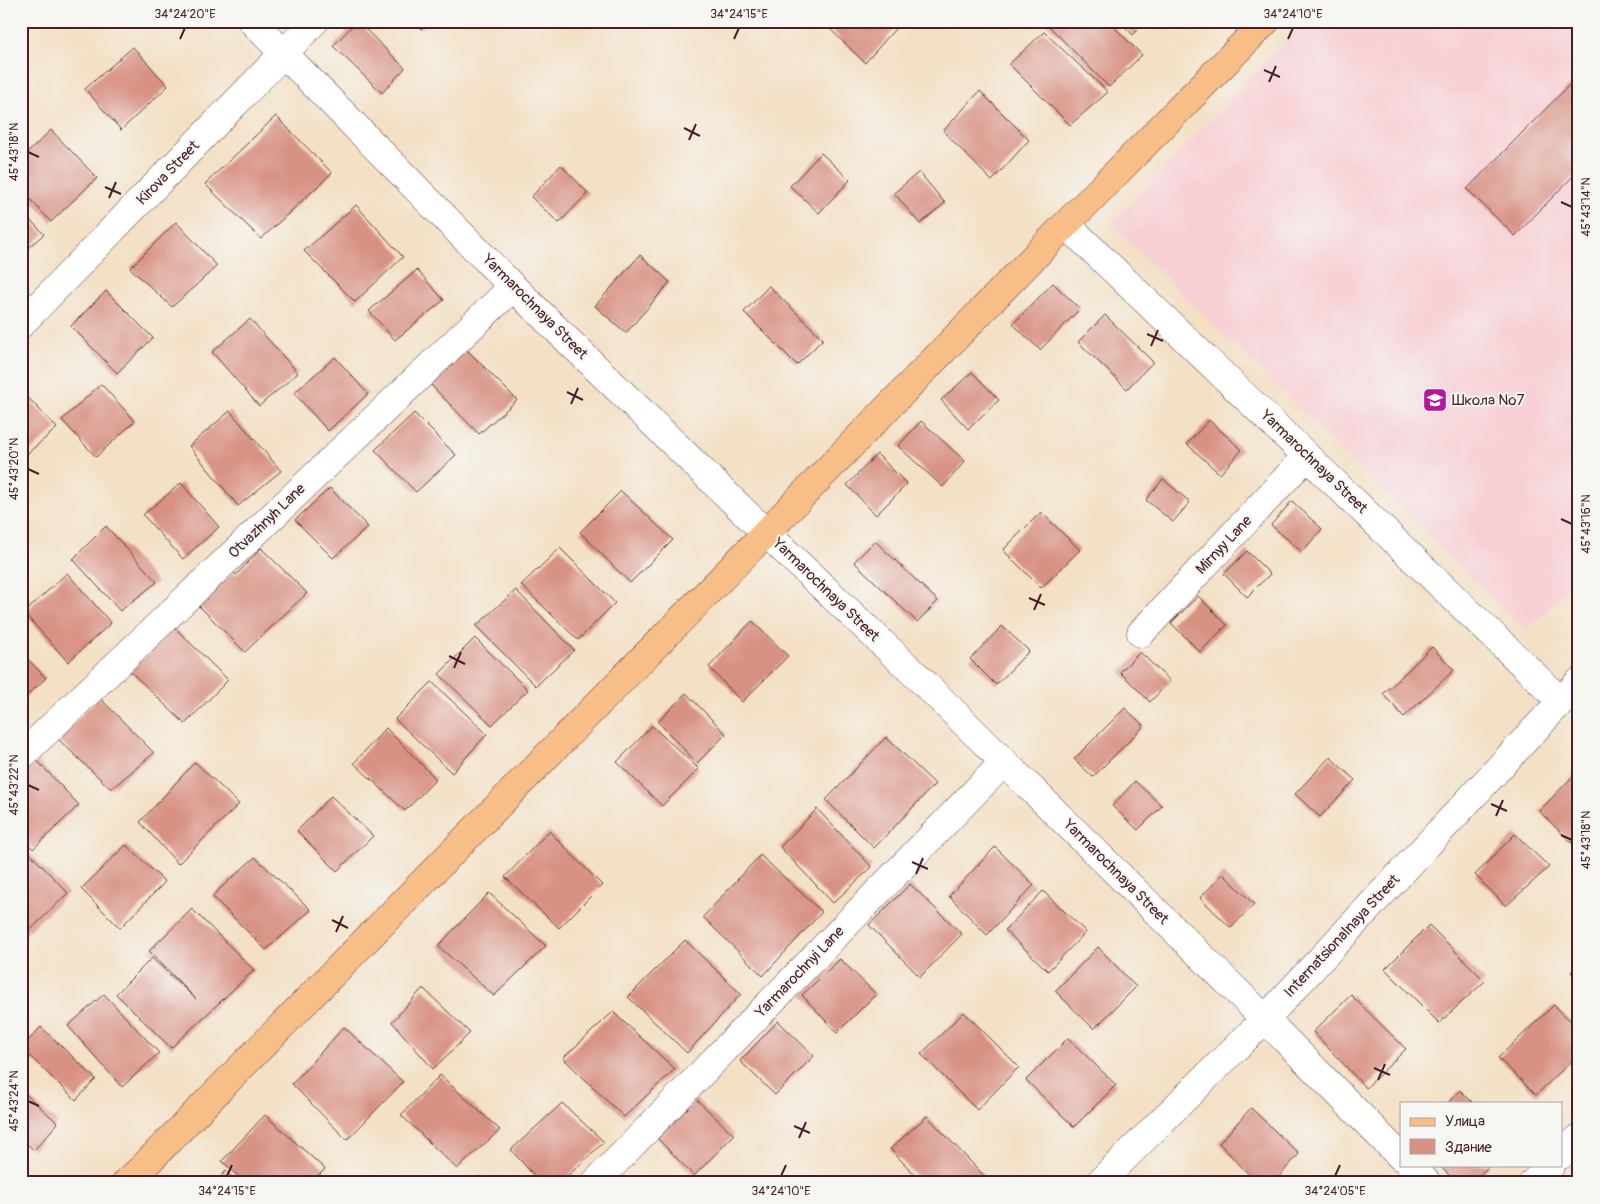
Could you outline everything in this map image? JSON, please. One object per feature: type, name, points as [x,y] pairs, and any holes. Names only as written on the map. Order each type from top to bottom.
[{"type":"main road","points":[[134,1179],[1266,21]]},
{"type":"street","name":"Yarmarochnaya Street","points":[[252,21],[513,287],[766,533],[921,680],[1265,1019],[1400,1155]]},
{"type":"street","name":"Kirova Street","points":[[21,324],[315,21]]},
{"type":"street","name":"Yarmarochnaya Street","points":[[1066,224],[1307,456],[1570,692]]},
{"type":"street","name":"Otvazhnyh Lane","points":[[21,756],[513,287]]},
{"type":"street","name":"Mirnyy Lane","points":[[1141,633],[1307,456]]},
{"type":"street","name":"Internatsionalnaya Street","points":[[1099,1183],[1265,1019],[1570,692]]},
{"type":"street","name":"Yarmarochnyi Lane","points":[[595,1183],[1004,762]]},
{"type":"street","points":[[1562,1154],[1579,1138]]},
{"type":"street","points":[[1411,1166],[1427,1183]]},
{"type":"street","points":[[1533,1183],[1550,1166]]},
{"type":"shaded area","name":"Школа №7","points":[[1305,21],[1579,21],[1579,577],[1526,631],[1111,224]]},
{"type":"building","points":[[357,21],[405,68],[382,93],[333,46]]},
{"type":"building","points":[[413,21],[429,21],[421,29]]},
{"type":"building","points":[[822,21],[902,21],[865,63]]},
{"type":"building","points":[[1044,21],[1108,21],[1142,55],[1109,87]]},
{"type":"building","points":[[1119,21],[1145,21],[1133,35]]},
{"type":"building","points":[[1044,32],[1108,92],[1070,125],[1009,64]]},
{"type":"building","points":[[133,47],[168,86],[121,130],[85,89]]},
{"type":"building","points":[[1579,75],[1579,170],[1515,236],[1467,189]]},
{"type":"building","points":[[980,91],[1029,140],[992,181],[943,131]]},
{"type":"building","points":[[276,116],[332,173],[261,239],[205,184]]},
{"type":"building","points":[[51,130],[97,178],[51,222],[21,189],[21,159]]},
{"type":"building","points":[[821,153],[850,180],[819,213],[790,186]]},
{"type":"building","points":[[561,165],[588,193],[559,223],[531,197]]},
{"type":"building","points":[[919,172],[945,203],[920,224],[894,193]]},
{"type":"building","points":[[356,205],[403,257],[355,302],[304,251]]},
{"type":"building","points":[[21,211],[44,234],[21,254]]},
{"type":"building","points":[[176,222],[217,266],[172,307],[130,268]]},
{"type":"building","points":[[640,255],[670,282],[626,333],[595,306]]},
{"type":"building","points":[[417,270],[444,300],[395,340],[369,311]]},
{"type":"building","points":[[1053,283],[1080,309],[1040,350],[1013,324]]},
{"type":"building","points":[[769,286],[823,339],[797,365],[744,312]]},
{"type":"building","points":[[106,291],[153,338],[117,373],[71,326]]},
{"type":"building","points":[[1105,315],[1153,362],[1127,389],[1078,342]]},
{"type":"building","points":[[250,319],[298,373],[259,406],[212,352]]},
{"type":"building","points":[[467,350],[517,400],[479,434],[430,384]]},
{"type":"building","points":[[335,357],[368,394],[328,431],[294,393]]},
{"type":"building","points":[[972,372],[999,400],[968,429],[941,400]]},
{"type":"building","points":[[101,384],[135,421],[96,457],[62,420]]},
{"type":"building","points":[[21,390],[57,428],[21,459]]},
{"type":"building","points":[[230,411],[281,471],[238,506],[189,446]]},
{"type":"building","points":[[414,413],[456,455],[416,492],[375,450]]},
{"type":"building","points":[[1209,420],[1242,450],[1220,474],[1187,444]]},
{"type":"building","points":[[921,421],[965,461],[943,487],[898,446]]},
{"type":"building","points":[[877,454],[907,484],[876,515],[847,485]]},
{"type":"building","points":[[1163,479],[1190,502],[1173,522],[1146,500]]},
{"type":"building","points":[[181,483],[219,527],[183,559],[143,515]]},
{"type":"building","points":[[330,488],[368,527],[333,558],[295,520]]},
{"type":"building","points":[[621,491],[673,540],[630,583],[580,532]]},
{"type":"building","points":[[1292,501],[1322,529],[1302,552],[1271,525]]},
{"type":"building","points":[[1041,512],[1080,550],[1041,588],[1003,550]]},
{"type":"building","points":[[106,526],[157,582],[120,611],[73,559]]},
{"type":"building","points":[[875,541],[938,601],[917,622],[854,562]]},
{"type":"building","points":[[261,548],[307,593],[245,652],[198,605],[233,572],[236,575]]},
{"type":"building","points":[[560,548],[615,603],[578,640],[521,585]]},
{"type":"building","points":[[1247,551],[1270,574],[1247,597],[1224,574]]},
{"type":"building","points":[[67,573],[111,623],[68,662],[24,613]]},
{"type":"building","points":[[516,590],[574,650],[536,686],[476,626]]},
{"type":"building","points":[[1198,596],[1227,625],[1200,652],[1171,623]]},
{"type":"building","points":[[752,621],[788,656],[742,702],[709,667]]},
{"type":"building","points":[[1002,626],[1029,651],[996,685],[970,659]]},
{"type":"building","points":[[174,627],[228,680],[185,724],[130,671]]},
{"type":"building","points":[[475,638],[528,690],[492,725],[439,674]]},
{"type":"building","points":[[1432,647],[1454,670],[1404,717],[1383,694]]},
{"type":"building","points":[[21,652],[46,678],[21,701]]},
{"type":"building","points":[[1140,652],[1170,681],[1150,702],[1120,672]]},
{"type":"building","points":[[432,682],[487,734],[452,773],[395,719]]},
{"type":"building","points":[[686,693],[726,734],[697,763],[658,722]]},
{"type":"building","points":[[99,697],[154,753],[111,789],[58,739]]},
{"type":"building","points":[[1125,708],[1144,726],[1093,777],[1074,759]]},
{"type":"building","points":[[652,726],[699,769],[662,806],[617,762]]},
{"type":"building","points":[[386,728],[436,779],[405,811],[354,763]]},
{"type":"building","points":[[886,737],[935,784],[874,848],[826,800]]},
{"type":"building","points":[[32,755],[79,805],[33,849],[21,837],[21,766]]},
{"type":"building","points":[[1330,757],[1355,780],[1320,817],[1295,794]]},
{"type":"building","points":[[195,762],[239,804],[178,864],[140,822]]},
{"type":"building","points":[[1579,770],[1579,846],[1577,848],[1539,811]]},
{"type":"building","points":[[1135,781],[1162,806],[1138,830],[1112,806]]},
{"type":"building","points":[[331,796],[373,836],[337,871],[297,831]]},
{"type":"building","points":[[817,809],[872,867],[833,903],[780,847]]},
{"type":"building","points":[[549,831],[602,885],[559,928],[505,877]]},
{"type":"building","points":[[1515,834],[1549,867],[1506,906],[1475,875]]},
{"type":"building","points":[[21,844],[68,893],[21,939]]},
{"type":"building","points":[[126,845],[165,882],[120,928],[81,889]]},
{"type":"building","points":[[995,847],[1034,885],[987,935],[949,896]]},
{"type":"building","points":[[760,855],[822,912],[763,976],[703,917]]},
{"type":"building","points":[[255,857],[311,910],[266,950],[212,896]]},
{"type":"building","points":[[1223,874],[1254,904],[1231,928],[1200,898]]},
{"type":"building","points":[[910,884],[962,934],[920,977],[869,925]]},
{"type":"building","points":[[1043,891],[1086,932],[1048,971],[1005,930]]},
{"type":"building","points":[[489,893],[546,946],[494,996],[438,946]]},
{"type":"building","points":[[192,909],[254,970],[171,1048],[116,994],[152,958],[196,999],[149,951]]},
{"type":"building","points":[[1429,925],[1485,981],[1439,1023],[1385,969]]},
{"type":"building","points":[[685,940],[741,994],[687,1053],[628,997]]},
{"type":"building","points":[[1098,947],[1136,987],[1094,1029],[1055,991]]},
{"type":"building","points":[[840,959],[876,994],[837,1033],[802,995]]},
{"type":"building","points":[[1579,965],[1579,980],[1571,972]]},
{"type":"building","points":[[423,988],[470,1033],[433,1069],[392,1022]]},
{"type":"building","points":[[104,994],[159,1053],[122,1087],[68,1026]]},
{"type":"building","points":[[1351,995],[1406,1049],[1366,1088],[1313,1032]]},
{"type":"building","points":[[1554,1005],[1579,1029],[1579,1054],[1536,1095],[1498,1058]]},
{"type":"building","points":[[613,1012],[675,1069],[624,1117],[563,1058]]},
{"type":"building","points":[[964,1012],[1019,1067],[977,1110],[921,1054]]},
{"type":"building","points":[[778,1021],[814,1056],[775,1095],[740,1061]]},
{"type":"building","points":[[41,1027],[96,1079],[76,1100],[21,1048]]},
{"type":"building","points":[[344,1027],[403,1082],[347,1140],[292,1084]]},
{"type":"building","points":[[1068,1038],[1116,1085],[1074,1127],[1026,1080]]},
{"type":"building","points":[[440,1075],[500,1130],[457,1169],[401,1115]]},
{"type":"building","points":[[21,1090],[58,1123],[34,1150],[21,1139]]},
{"type":"building","points":[[1460,1090],[1472,1102],[1449,1102]]},
{"type":"building","points":[[696,1099],[734,1135],[694,1176],[658,1139]]},
{"type":"building","points":[[562,1103],[604,1142],[560,1183],[541,1183],[511,1150]]},
{"type":"building","points":[[1251,1108],[1299,1154],[1273,1183],[1257,1183],[1219,1143]]},
{"type":"building","points":[[265,1115],[325,1169],[311,1183],[245,1183],[222,1161]]},
{"type":"building","points":[[927,1116],[991,1183],[923,1183],[890,1149]]},
{"type":"building","points":[[1440,1166],[1489,1166],[1472,1183],[1457,1183]]},
{"type":"building","points":[[226,1171],[238,1183],[215,1183]]},
{"type":"building","points":[[479,1176],[486,1183],[472,1183]]},
{"type":"place","name":"Школа №7","points":[[1435,400]]}]
